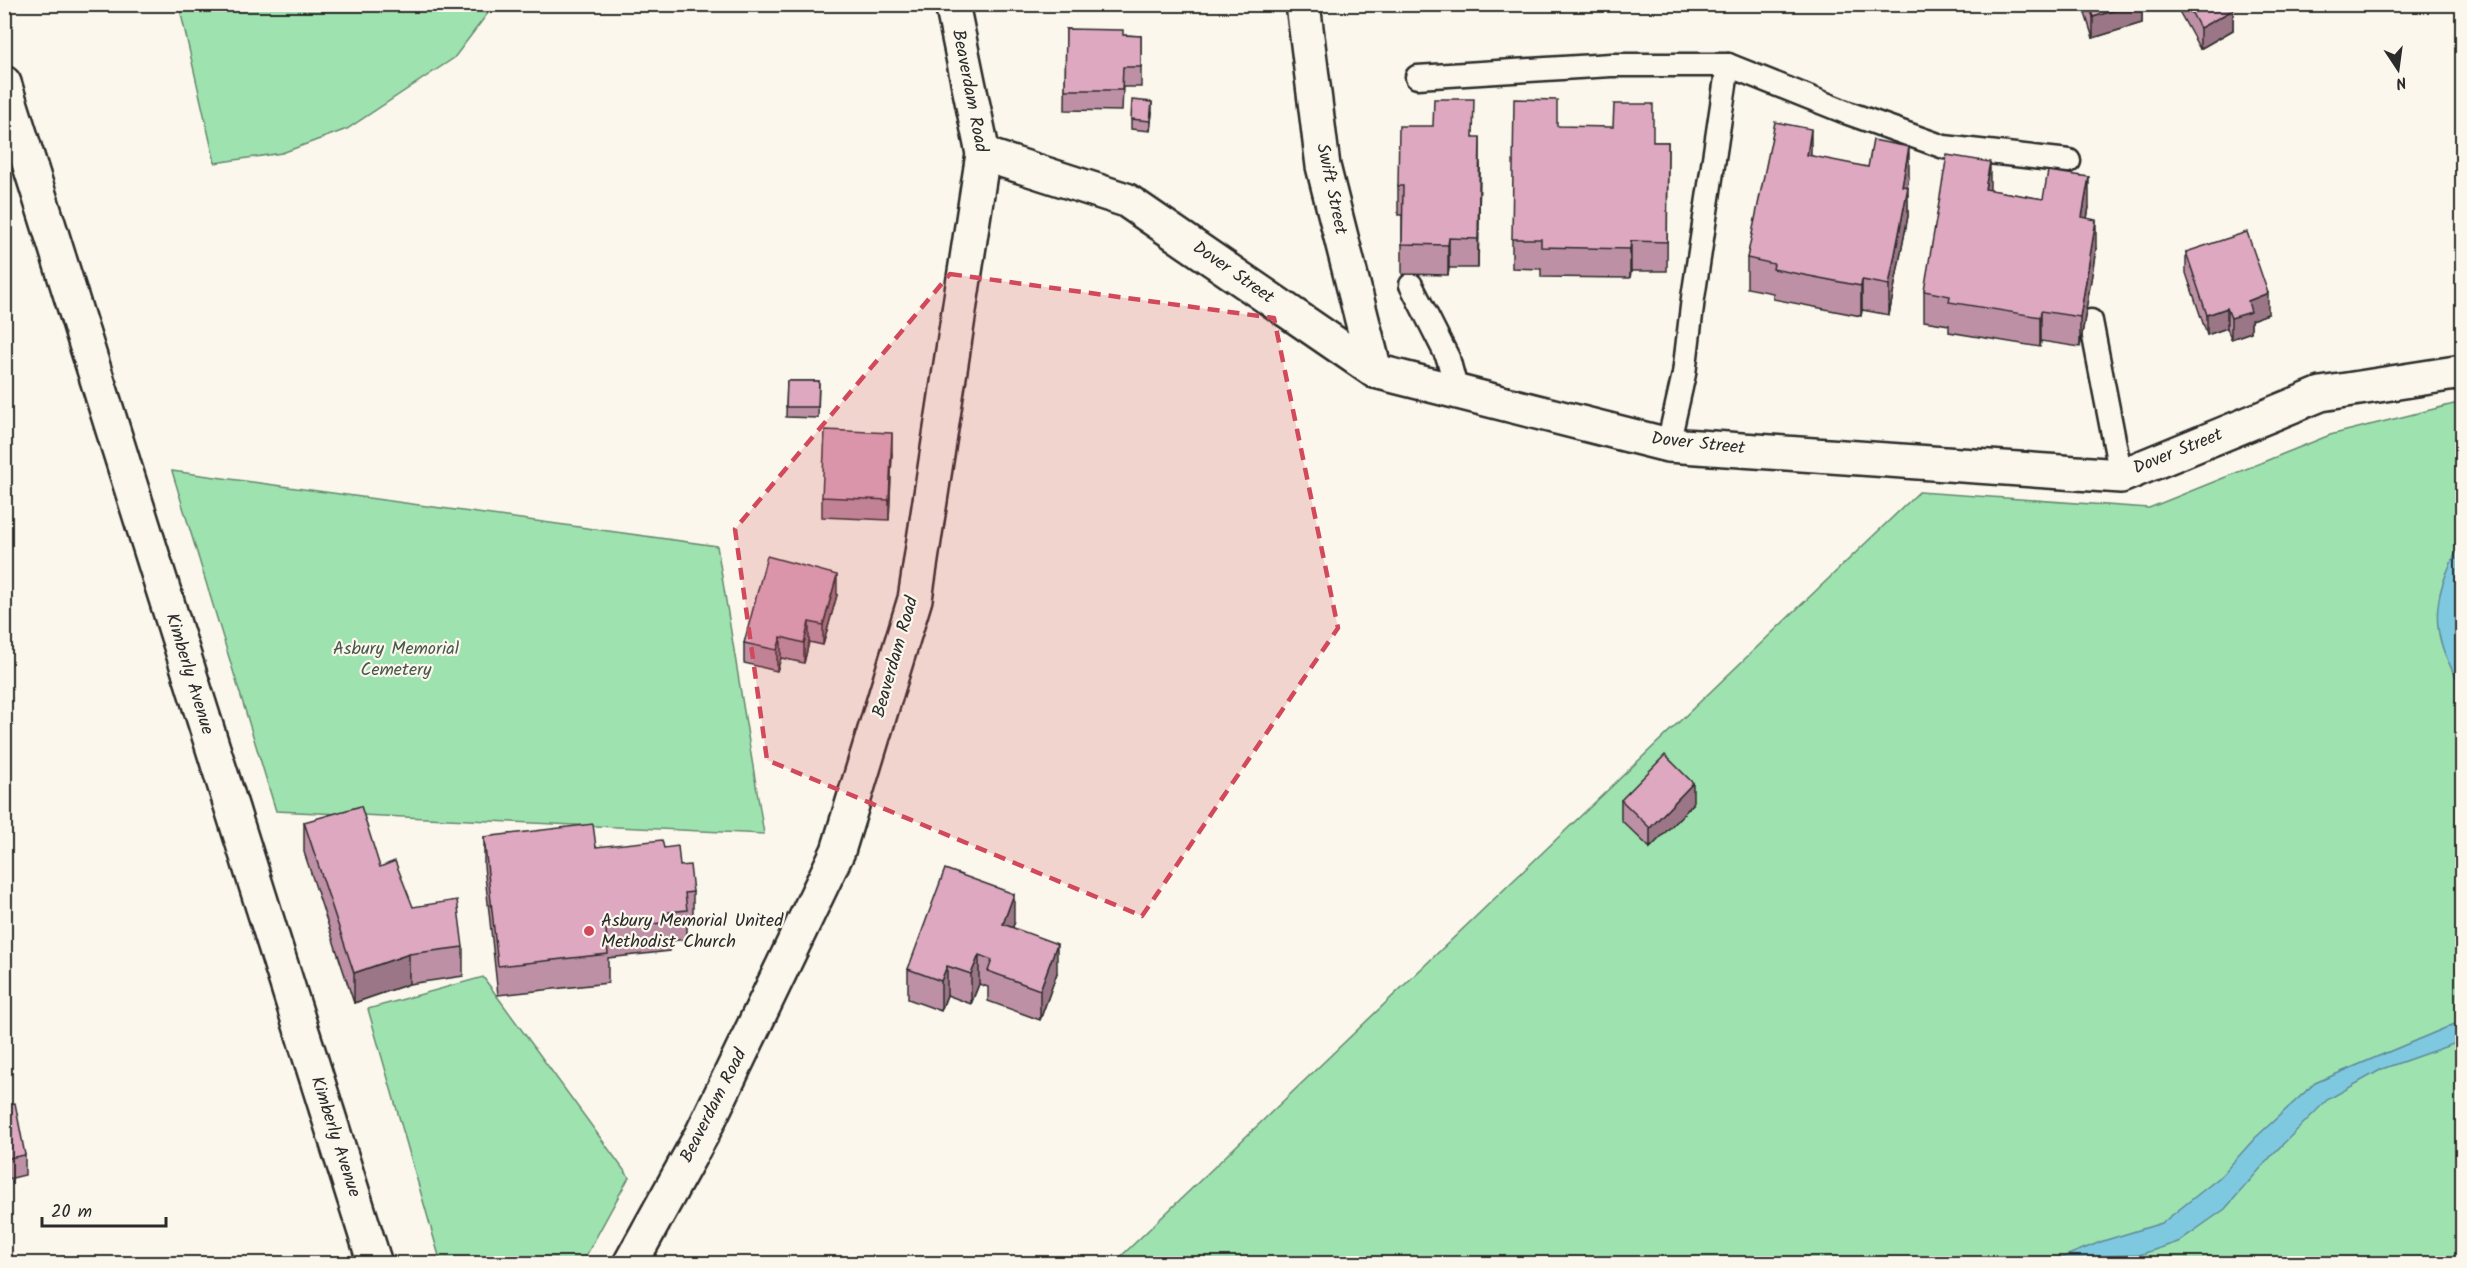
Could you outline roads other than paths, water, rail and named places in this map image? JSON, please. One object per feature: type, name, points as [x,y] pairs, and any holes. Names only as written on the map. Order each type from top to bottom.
[{"type":"street","name":"Beaverdam Road","points":[[630,1263],[703,1132],[838,851],[915,599],[983,154],[952,4]]},
{"type":"street","name":"Swift Street","points":[[1303,4],[1323,166],[1375,371]]},
{"type":"street","name":"Kimberly Avenue","points":[[4,83],[375,1263]]},
{"type":"street","name":"Dover Street","points":[[983,154],[1126,200],[1375,371],[1668,445],[2121,476],[2321,394],[2463,372]]},
{"type":"lane","points":[[1417,77],[1611,65],[1728,65],[1848,113],[1944,147],[2069,161]]},
{"type":"lane","points":[[1668,445],[1684,374],[1693,298],[1728,65]]},
{"type":"lane","points":[[1411,285],[1448,358],[1457,392]]},
{"type":"lane","points":[[2091,321],[2121,476]]},
{"type":"water","points":[[2462,542],[2462,684],[2454,674],[2442,645],[2437,614],[2442,585]]},
{"type":"water","points":[[2462,1021],[2462,1041],[2382,1069],[2327,1100],[2273,1154],[2225,1209],[2178,1242],[2139,1255],[2115,1256],[2088,1263],[2048,1263],[2103,1241],[2162,1223],[2220,1177],[2255,1138],[2315,1083]]},
{"type":"place","name":"Asbury Memorial United Methodist Church","points":[[589,931]]},
{"type":"park label","name":"Asbury Memorial Cemetery","points":[[396,659]]}]
